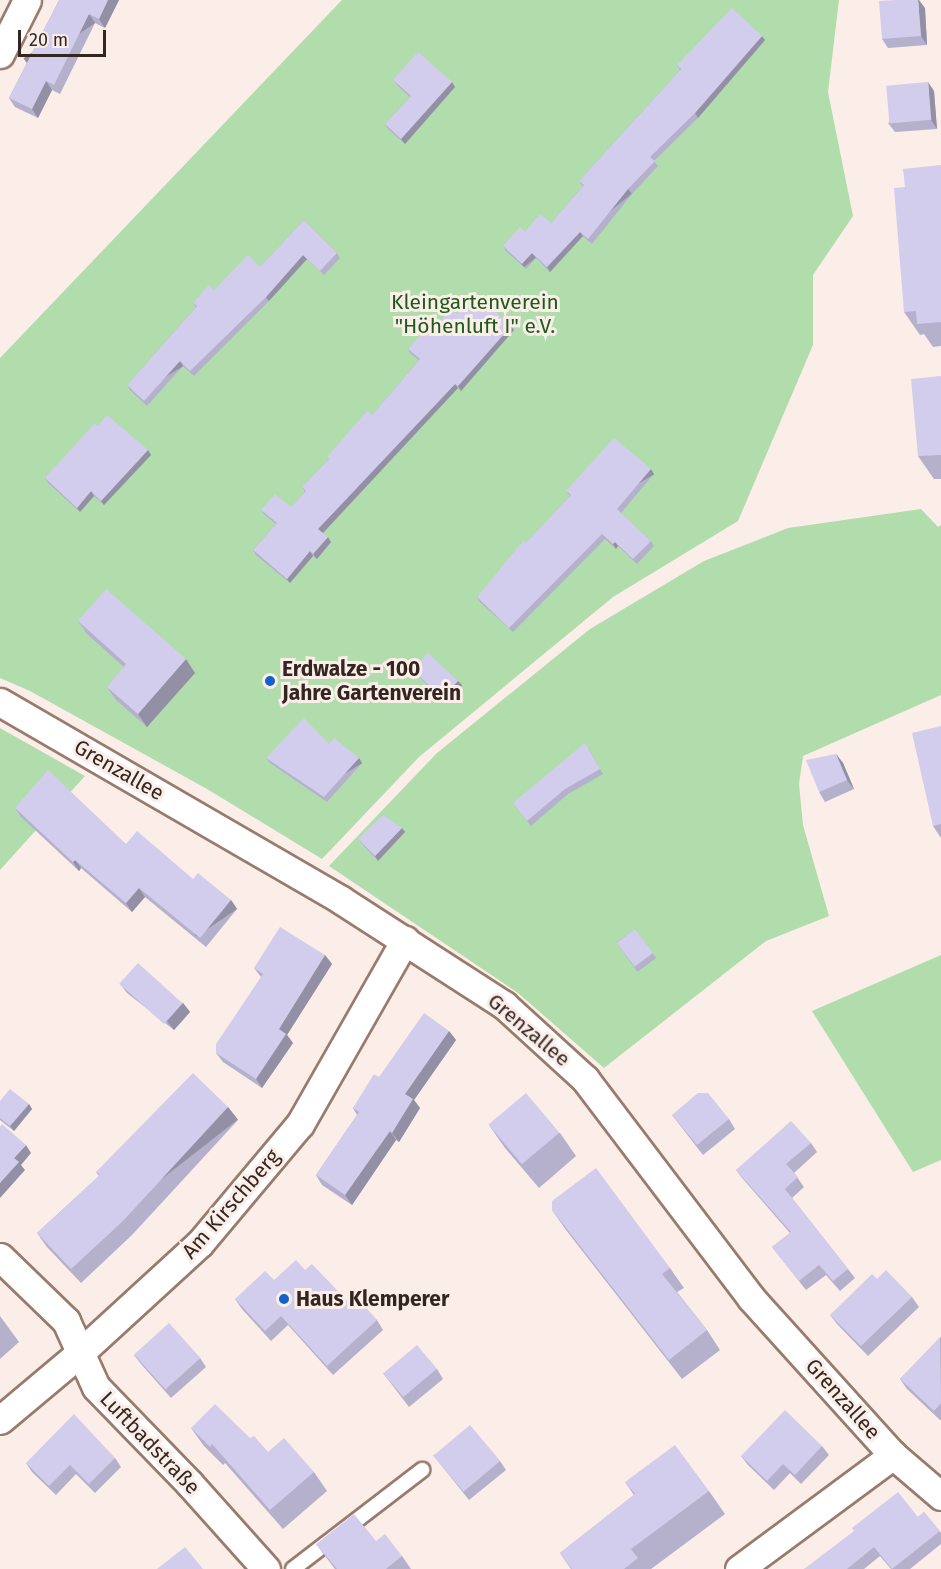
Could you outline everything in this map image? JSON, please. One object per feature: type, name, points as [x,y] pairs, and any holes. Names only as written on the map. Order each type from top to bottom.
[{"type":"street","points":[[0,54],[27,0]]},
{"type":"street","name":"Grenzallee","points":[[0,702],[321,888],[504,1005],[585,1079],[751,1298],[894,1455],[941,1496]]},
{"type":"street","name":"Am Kirschberg","points":[[0,1420],[81,1352],[200,1243],[300,1124],[405,940]]},
{"type":"street","name":"Luftbadstraße","points":[[0,1257],[66,1321],[96,1387],[190,1484],[266,1569]]},
{"type":"street","points":[[739,1569],[894,1455]]},
{"type":"lane","points":[[293,1569],[422,1470]]},
{"type":"green space","name":"Kleingartenverein \"Höhenluft I\" e.V.","points":[[342,0],[839,0],[828,92],[853,216],[813,275],[813,345],[738,521],[613,597],[419,757],[322,859],[207,789],[30,691],[0,678],[0,358]]},
{"type":"green space","points":[[921,509],[938,527],[941,525],[941,695],[803,756],[799,784],[803,825],[829,916],[766,941],[604,1068],[518,993],[329,866],[437,753],[590,629],[704,561],[788,528]]},
{"type":"green space","points":[[0,728],[85,776],[0,870]]},
{"type":"green space","points":[[941,955],[941,1160],[913,1172],[812,1011]]},
{"type":"building","points":[[59,0],[108,0],[99,19],[89,14],[54,85],[46,81],[32,109],[9,98]]},
{"type":"building","points":[[918,0],[921,36],[882,39],[879,1]]},
{"type":"building","points":[[732,8],[762,36],[695,113],[650,157],[655,161],[628,189],[588,239],[580,232],[547,267],[532,253],[522,264],[503,246],[520,227],[525,232],[540,214],[551,223],[584,185],[579,181],[681,69],[677,65]]},
{"type":"building","points":[[418,52],[452,82],[401,139],[385,124],[411,96],[393,80]]},
{"type":"building","points":[[928,82],[931,120],[889,124],[886,86]]},
{"type":"building","points":[[941,165],[941,322],[917,324],[916,311],[904,312],[894,188],[905,187],[903,169]]},
{"type":"building","points":[[304,220],[337,253],[320,271],[303,255],[266,297],[190,371],[180,361],[144,401],[127,385],[197,306],[193,303],[209,285],[214,290],[248,255],[260,267]]},
{"type":"building","points":[[475,293],[511,326],[458,386],[455,384],[318,529],[328,537],[313,554],[310,551],[287,579],[253,550],[277,523],[261,510],[275,494],[291,507],[306,491],[302,487],[329,459],[327,457],[367,411],[372,415],[420,359],[408,349],[425,330],[429,334],[451,309],[457,314]]},
{"type":"building","points":[[941,376],[941,455],[918,456],[911,379]]},
{"type":"building","points":[[107,415],[148,450],[101,501],[91,491],[77,508],[45,478],[95,423],[98,426]]},
{"type":"building","points":[[614,438],[651,469],[617,509],[651,541],[633,559],[615,542],[613,544],[602,534],[509,628],[477,597],[524,540],[526,543],[571,495],[566,491]]},
{"type":"building","points":[[106,589],[186,659],[138,714],[107,687],[126,664],[78,621]]},
{"type":"building","points":[[428,653],[458,681],[442,698],[412,670]]},
{"type":"building","points":[[304,718],[329,744],[334,738],[359,758],[324,797],[266,758]]},
{"type":"building","points":[[941,726],[941,824],[933,826],[912,733]]},
{"type":"building","points":[[585,743],[600,769],[565,789],[527,821],[513,803]]},
{"type":"building","points":[[836,754],[847,780],[819,792],[806,760]]},
{"type":"building","points":[[48,770],[126,844],[137,831],[193,879],[198,873],[231,900],[200,938],[139,888],[126,903],[75,860],[73,862],[15,808]]},
{"type":"building","points":[[383,815],[402,828],[375,856],[358,839]]},
{"type":"building","points":[[280,927],[325,955],[279,1029],[286,1034],[256,1079],[216,1053],[216,1044],[263,974],[254,968]]},
{"type":"building","points":[[635,929],[653,953],[635,967],[617,943]]},
{"type":"building","points":[[138,963],[183,1003],[164,1024],[119,984]]},
{"type":"building","points":[[424,1013],[449,1031],[405,1094],[413,1099],[392,1133],[390,1131],[345,1195],[316,1175],[359,1112],[353,1108],[374,1074],[379,1077]]},
{"type":"building","points":[[193,1073],[228,1107],[123,1221],[71,1269],[37,1233],[100,1175],[96,1172]]},
{"type":"building","points":[[10,1089],[29,1104],[10,1126],[0,1118],[0,1101]]},
{"type":"building","points":[[526,1093],[559,1133],[522,1164],[488,1124]]},
{"type":"building","points":[[698,1093],[708,1093],[729,1119],[697,1145],[672,1115]]},
{"type":"building","points":[[791,1121],[811,1143],[786,1164],[798,1177],[785,1189],[848,1269],[833,1281],[819,1265],[799,1281],[772,1247],[791,1232],[736,1170]]},
{"type":"building","points":[[2,1124],[26,1145],[14,1158],[19,1162],[0,1183],[0,1127]]},
{"type":"building","points":[[596,1168],[670,1268],[662,1274],[707,1330],[669,1360],[552,1210],[552,1201]]},
{"type":"building","points":[[296,1260],[305,1270],[312,1264],[353,1307],[360,1301],[377,1320],[327,1366],[281,1316],[265,1331],[235,1299],[265,1271],[274,1280]]},
{"type":"building","points":[[886,1270],[912,1297],[861,1346],[830,1315],[872,1274],[877,1279]]},
{"type":"building","points":[[169,1323],[200,1358],[166,1389],[134,1354]]},
{"type":"building","points":[[940,1337],[941,1403],[934,1411],[900,1379]]},
{"type":"building","points":[[417,1345],[437,1369],[403,1397],[383,1373]]},
{"type":"building","points":[[215,1404],[250,1438],[254,1436],[268,1452],[284,1438],[314,1472],[270,1510],[212,1444],[210,1447],[191,1428]]},
{"type":"building","points":[[785,1410],[822,1446],[795,1475],[783,1464],[767,1481],[741,1456]]},
{"type":"building","points":[[74,1414],[115,1458],[89,1484],[70,1465],[49,1486],[26,1463]]},
{"type":"building","points":[[470,1425],[500,1461],[463,1492],[433,1456]]},
{"type":"building","points":[[675,1445],[709,1491],[631,1549],[638,1558],[624,1569],[572,1569],[560,1553],[635,1494],[625,1482]]},
{"type":"building","points":[[898,1492],[918,1517],[924,1512],[940,1531],[892,1569],[874,1547],[847,1569],[804,1569],[854,1531],[852,1528]]},
{"type":"building","points":[[354,1514],[376,1541],[385,1534],[402,1556],[386,1569],[337,1569],[316,1544]]},
{"type":"building","points":[[185,1547],[203,1569],[157,1569]]},
{"type":"place","name":"Erdwalze - 100 Jahre Gartenverein","points":[[270,681]]},
{"type":"place","name":"Haus Klemperer","points":[[284,1299]]}]
